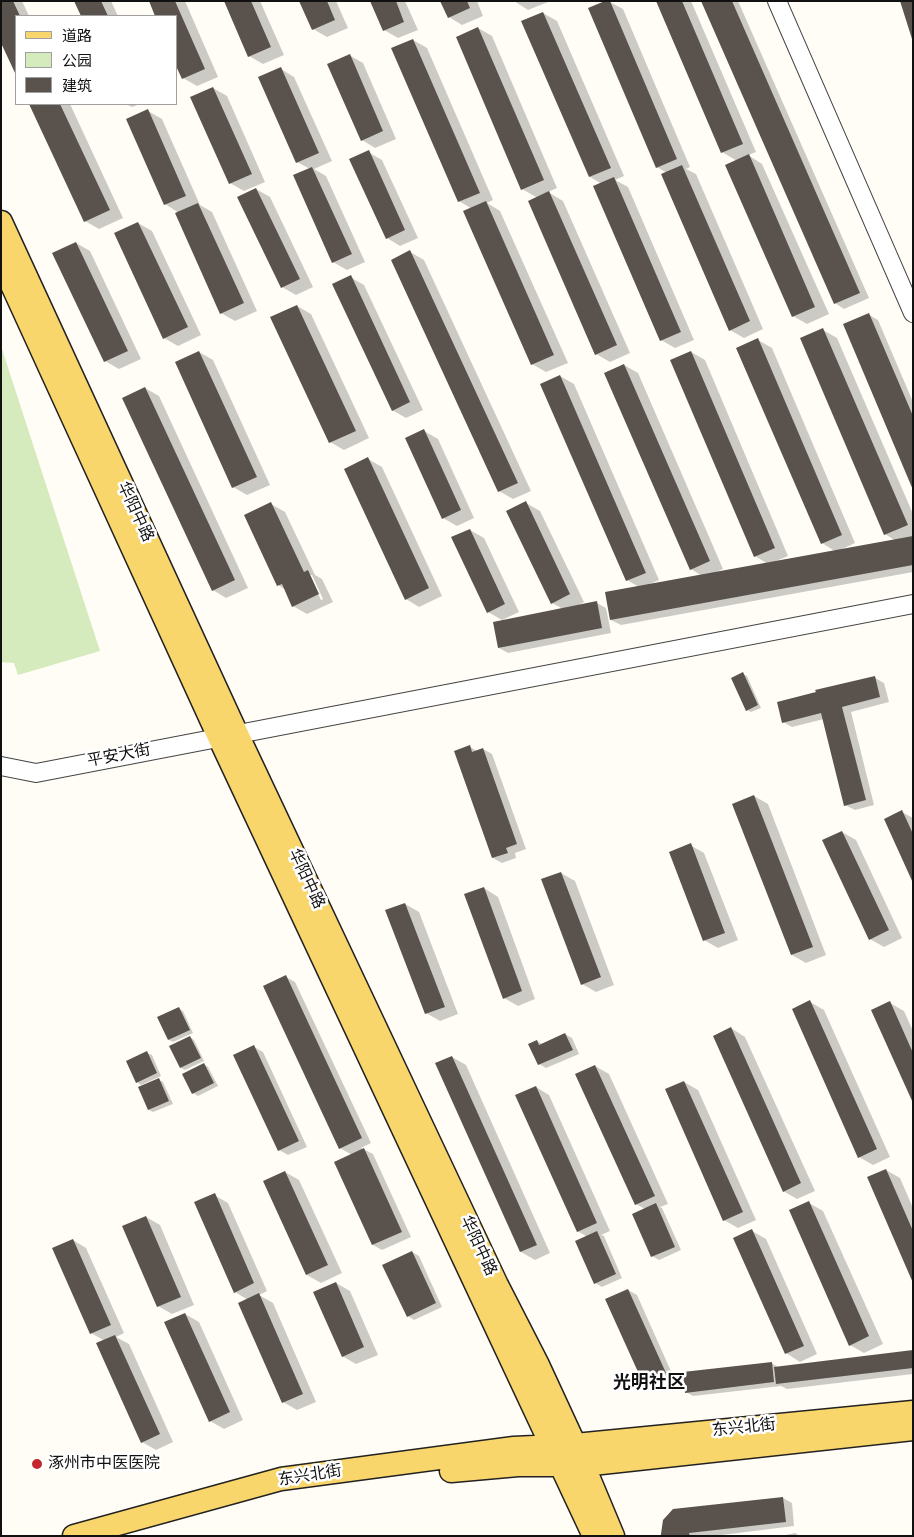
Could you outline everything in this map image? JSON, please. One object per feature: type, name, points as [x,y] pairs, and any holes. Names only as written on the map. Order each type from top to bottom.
[{"type":"main road","name":"华阳中路","points":[[1,222],[228,735],[594,1536]]},
{"type":"main road","name":"华阳中路","points":[[1,261],[228,735],[538,1365],[613,1536]]},
{"type":"main road","name":"东兴北街","points":[[579,1455],[913,1412]]},
{"type":"main road","name":"东兴北街","points":[[579,1455],[913,1429]]},
{"type":"main road","name":"东兴北街","points":[[74,1536],[281,1479],[494,1451],[556,1454]]},
{"type":"main road","points":[[556,1454],[579,1455]]},
{"type":"main road","name":"东兴北街","points":[[128,1536],[285,1492],[339,1482],[518,1465],[556,1454]]},
{"type":"street","points":[[777,1],[913,313]]},
{"type":"street","name":"平安大街","points":[[1,766],[36,773],[913,604]]},
{"type":"green space","points":[[1,346],[100,651],[18,675],[14,663],[1,662]]},
{"type":"building","points":[[1,1],[13,1],[20,15],[15,15],[15,73],[1,43]]},
{"type":"building","points":[[74,1],[101,1],[108,15],[81,15]]},
{"type":"building","points":[[149,1],[175,1],[205,69],[182,79],[178,70],[178,15],[155,15]]},
{"type":"building","points":[[224,1],[251,1],[271,47],[248,57]]},
{"type":"building","points":[[299,1],[327,1],[335,20],[312,30]]},
{"type":"building","points":[[370,1],[396,1],[404,22],[383,31]]},
{"type":"building","points":[[440,1],[467,1],[470,8],[448,18]]},
{"type":"building","points":[[605,1],[610,1],[677,159],[656,168],[588,8]]},
{"type":"building","points":[[656,1],[682,1],[743,144],[721,153]]},
{"type":"building","points":[[701,1],[732,1],[860,293],[834,304]]},
{"type":"building","points":[[900,1],[913,1],[913,39],[912,39]]},
{"type":"building","points":[[543,12],[611,168],[589,177],[521,21]]},
{"type":"building","points":[[478,27],[544,180],[521,190],[456,37]]},
{"type":"building","points":[[413,39],[480,193],[458,202],[391,48]]},
{"type":"building","points":[[350,54],[383,131],[361,141],[327,64]]},
{"type":"building","points":[[281,67],[319,153],[296,163],[258,77]]},
{"type":"building","points":[[213,87],[252,174],[229,184],[190,97]]},
{"type":"building","points":[[29,105],[60,105],[110,210],[84,222]]},
{"type":"building","points":[[148,109],[186,196],[164,205],[126,119]]},
{"type":"building","points":[[369,150],[405,230],[386,239],[349,159]]},
{"type":"building","points":[[749,154],[815,307],[792,317],[725,165]]},
{"type":"building","points":[[682,165],[750,321],[729,331],[661,174]]},
{"type":"building","points":[[312,167],[352,254],[332,263],[293,175]]},
{"type":"building","points":[[614,177],[681,332],[660,341],[593,186]]},
{"type":"building","points":[[256,188],[300,279],[281,288],[237,197]]},
{"type":"building","points":[[549,191],[617,345],[595,355],[528,201]]},
{"type":"building","points":[[486,201],[554,355],[531,365],[463,211]]},
{"type":"building","points":[[198,203],[244,303],[220,314],[175,213]]},
{"type":"building","points":[[138,222],[188,327],[163,339],[114,233]]},
{"type":"building","points":[[76,242],[128,351],[104,362],[52,253]]},
{"type":"building","points":[[410,250],[518,483],[498,492],[391,260]]},
{"type":"building","points":[[351,275],[410,402],[392,411],[332,284]]},
{"type":"building","points":[[297,305],[356,431],[329,443],[270,317]]},
{"type":"building","points":[[869,313],[913,416],[913,490],[843,324]]},
{"type":"building","points":[[823,328],[908,525],[884,535],[800,338]]},
{"type":"building","points":[[758,338],[842,535],[821,544],[736,348]]},
{"type":"building","points":[[199,351],[257,477],[232,488],[175,362]]},
{"type":"building","points":[[691,351],[775,548],[754,557],[670,360]]},
{"type":"building","points":[[624,364],[710,561],[690,570],[604,373]]},
{"type":"building","points":[[560,375],[646,573],[626,581],[540,384]]},
{"type":"building","points":[[145,387],[235,580],[212,591],[122,398]]},
{"type":"building","points":[[424,429],[461,510],[442,519],[405,438]]},
{"type":"building","points":[[368,457],[429,588],[405,600],[344,469]]},
{"type":"building","points":[[526,501],[570,594],[551,604],[506,511]]},
{"type":"building","points":[[271,502],[304,572],[308,570],[319,594],[292,607],[282,584],[277,586],[244,515]]},
{"type":"building","points":[[470,529],[505,604],[487,613],[451,537]]},
{"type":"building","points":[[913,536],[913,565],[610,620],[605,592]]},
{"type":"building","points":[[597,601],[602,628],[498,648],[493,622]]},
{"type":"building","points":[[743,672],[758,705],[746,711],[731,678]]},
{"type":"building","points":[[875,676],[880,697],[842,707],[866,800],[844,806],[821,713],[782,723],[777,702],[816,692],[815,690]]},
{"type":"building","points":[[470,745],[472,752],[483,748],[517,844],[506,848],[508,853],[492,858],[454,751]]},
{"type":"building","points":[[754,795],[813,947],[791,955],[732,804]]},
{"type":"building","points":[[902,810],[913,834],[913,883],[884,819]]},
{"type":"building","points":[[842,831],[889,930],[869,940],[822,840]]},
{"type":"building","points":[[691,843],[725,933],[703,941],[669,852]]},
{"type":"building","points":[[561,872],[601,977],[581,985],[541,879]]},
{"type":"building","points":[[484,887],[522,991],[503,999],[464,894]]},
{"type":"building","points":[[405,903],[445,1007],[425,1014],[385,910]]},
{"type":"building","points":[[286,975],[362,1138],[339,1149],[263,986]]},
{"type":"building","points":[[810,1000],[877,1149],[858,1158],[792,1009]]},
{"type":"building","points":[[890,1001],[913,1053],[913,1103],[871,1010]]},
{"type":"building","points":[[179,1007],[190,1030],[168,1040],[157,1017]]},
{"type":"building","points":[[731,1027],[801,1183],[783,1192],[713,1036]]},
{"type":"building","points":[[565,1033],[573,1050],[538,1065],[528,1044],[537,1040],[539,1045]]},
{"type":"building","points":[[190,1036],[201,1058],[180,1068],[169,1046]]},
{"type":"building","points":[[254,1045],[299,1141],[278,1151],[233,1055]]},
{"type":"building","points":[[147,1051],[157,1073],[136,1083],[126,1061]]},
{"type":"building","points":[[452,1056],[537,1245],[520,1252],[435,1063]]},
{"type":"building","points":[[204,1063],[214,1083],[192,1094],[182,1074]]},
{"type":"building","points":[[595,1065],[655,1196],[635,1205],[575,1074]]},
{"type":"building","points":[[159,1078],[169,1101],[148,1110],[138,1087]]},
{"type":"building","points":[[684,1081],[743,1212],[723,1221],[665,1089]]},
{"type":"building","points":[[536,1086],[597,1223],[577,1232],[515,1095]]},
{"type":"building","points":[[364,1148],[402,1232],[372,1245],[334,1162]]},
{"type":"building","points":[[886,1169],[913,1231],[913,1283],[867,1177]]},
{"type":"building","points":[[285,1171],[328,1265],[306,1275],[263,1181]]},
{"type":"building","points":[[215,1193],[254,1283],[234,1293],[194,1202]]},
{"type":"building","points":[[809,1201],[869,1336],[849,1346],[789,1210]]},
{"type":"building","points":[[656,1203],[675,1247],[651,1257],[632,1214]]},
{"type":"building","points":[[146,1216],[181,1297],[157,1307],[122,1226]]},
{"type":"building","points":[[752,1229],[804,1346],[785,1354],[733,1238]]},
{"type":"building","points":[[597,1231],[616,1274],[594,1284],[575,1241]]},
{"type":"building","points":[[73,1239],[111,1325],[90,1334],[52,1248]]},
{"type":"building","points":[[412,1251],[436,1303],[407,1317],[382,1265]]},
{"type":"building","points":[[336,1282],[364,1347],[342,1357],[313,1292]]},
{"type":"building","points":[[628,1289],[666,1373],[643,1383],[605,1299]]},
{"type":"building","points":[[259,1293],[303,1394],[282,1403],[238,1303]]},
{"type":"building","points":[[185,1313],[230,1412],[209,1422],[164,1322]]},
{"type":"building","points":[[115,1335],[160,1434],[141,1443],[96,1343]]},
{"type":"building","points":[[913,1350],[913,1368],[776,1384],[774,1367]]},
{"type":"building","points":[[772,1362],[774,1382],[685,1393],[683,1372]]},
{"type":"building","points":[[783,1497],[786,1522],[689,1533],[690,1536],[661,1536],[663,1520],[673,1509]]},
{"type":"place","name":"涿州市中医医院","points":[[37,1464]]},
{"type":"district","name":"光明社区","points":[[649,1383]]}]
